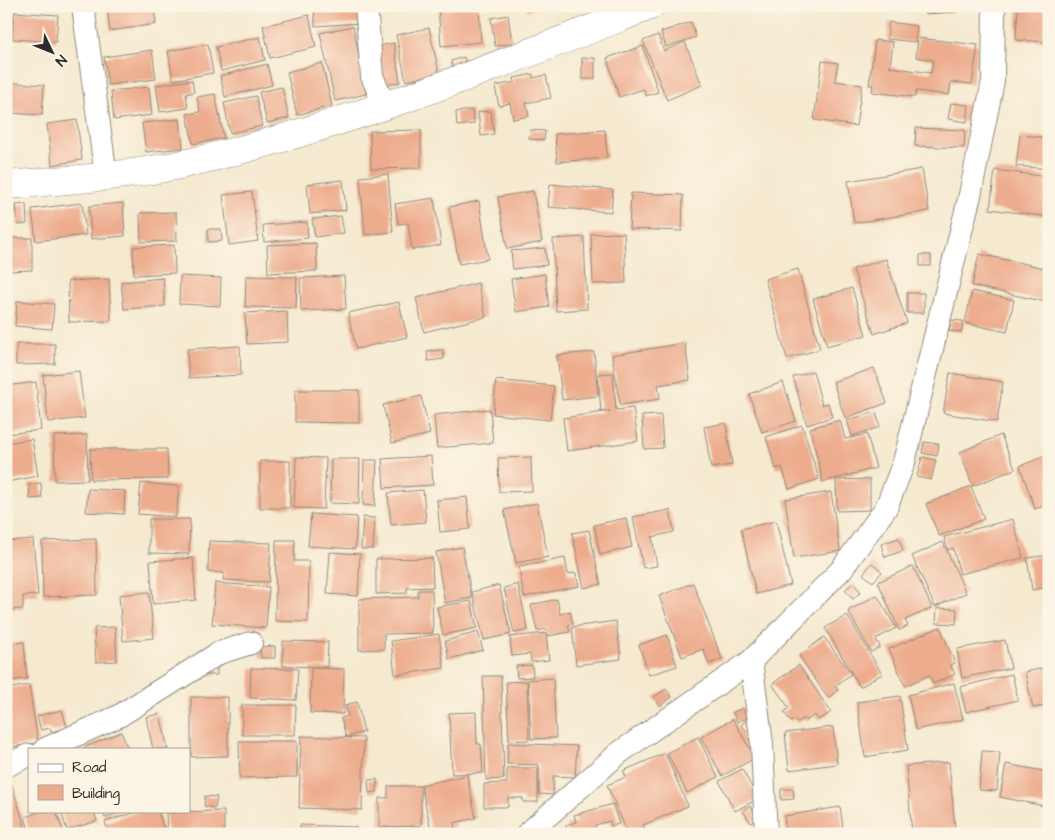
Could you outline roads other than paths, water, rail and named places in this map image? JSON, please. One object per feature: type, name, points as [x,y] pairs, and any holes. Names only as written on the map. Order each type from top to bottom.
[{"type":"street","points":[[83,6],[106,176]]},
{"type":"street","points":[[366,6],[372,76],[384,104]]},
{"type":"street","points":[[6,185],[106,176],[177,165],[266,143],[474,75],[650,6]]},
{"type":"street","points":[[527,834],[619,753],[751,661],[841,570],[886,508],[900,472],[970,195],[993,81],[994,6]]},
{"type":"street","points":[[47,748],[119,716],[219,653],[251,643]]},
{"type":"street","points":[[751,661],[762,744],[766,834]]},
{"type":"street","points":[[6,766],[28,756]]}]
